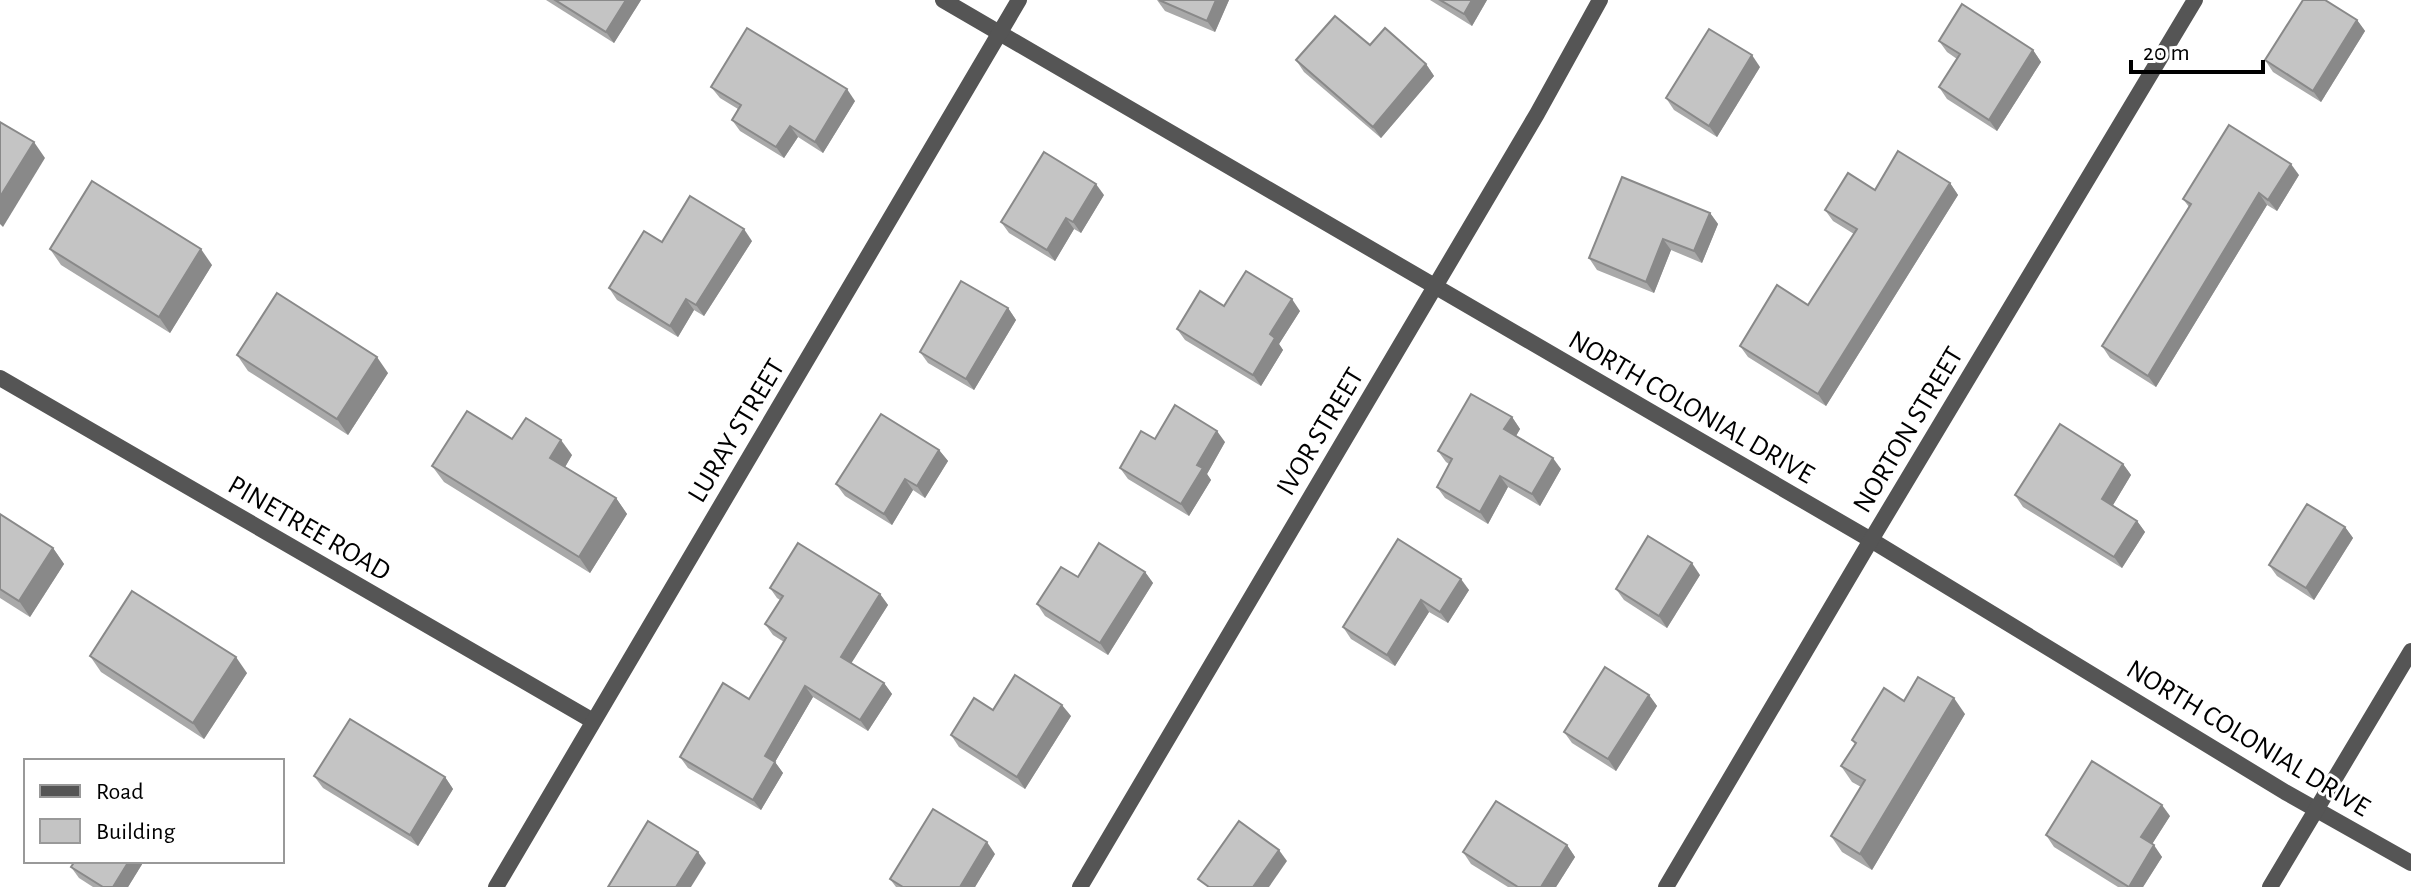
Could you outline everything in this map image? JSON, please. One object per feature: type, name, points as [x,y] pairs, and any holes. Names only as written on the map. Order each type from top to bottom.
[{"type":"street","name":"NORTH COLONIAL DRIVE","points":[[943,0],[1871,540],[2285,792],[2411,863]]},
{"type":"street","name":"LURAY STREET","points":[[496,887],[1019,0]]},
{"type":"street","name":"IVOR STREET","points":[[1080,887],[1537,114],[1600,0]]},
{"type":"street","name":"NORTON STREET","points":[[1666,887],[2195,0]]},
{"type":"street","name":"PINETREE ROAD","points":[[0,378],[593,721]]},
{"type":"street","points":[[2270,887],[2411,651]]},
{"type":"building","points":[[555,0],[626,0],[606,32]]},
{"type":"building","points":[[1159,0],[1216,0],[1207,21]]},
{"type":"building","points":[[1440,0],[1472,0],[1464,14]]},
{"type":"building","points":[[2303,0],[2325,0],[2357,20],[2313,91],[2265,60]]},
{"type":"building","points":[[1962,4],[2033,50],[1989,120],[1939,87],[1960,54],[1939,41]]},
{"type":"building","points":[[1335,16],[1370,45],[1385,28],[1426,64],[1373,127],[1296,60]]},
{"type":"building","points":[[747,28],[847,89],[815,142],[790,126],[776,147],[732,120],[741,105],[711,87]]},
{"type":"building","points":[[1709,29],[1752,55],[1709,126],[1666,98]]},
{"type":"building","points":[[0,122],[34,142],[0,197]]},
{"type":"building","points":[[2229,125],[2291,164],[2268,200],[2259,193],[2148,376],[2102,346],[2191,204],[2183,199]]},
{"type":"building","points":[[1898,151],[1950,183],[1818,394],[1740,346],[1777,285],[1808,305],[1857,229],[1825,210],[1848,173],[1875,190]]},
{"type":"building","points":[[1044,152],[1096,184],[1073,222],[1066,218],[1047,250],[1001,222]]},
{"type":"building","points":[[1622,177],[1710,213],[1694,251],[1663,239],[1646,282],[1589,258]]},
{"type":"building","points":[[92,181],[201,249],[159,317],[50,249]]},
{"type":"building","points":[[690,196],[744,229],[696,305],[686,299],[670,326],[609,288],[644,231],[662,242]]},
{"type":"building","points":[[1246,271],[1292,299],[1270,334],[1275,338],[1253,375],[1177,329],[1200,291],[1224,306]]},
{"type":"building","points":[[961,281],[1008,308],[966,379],[920,352]]},
{"type":"building","points":[[277,293],[377,357],[337,419],[237,355]]},
{"type":"building","points":[[1471,394],[1512,417],[1504,429],[1553,458],[1532,494],[1500,476],[1480,512],[1437,487],[1452,459],[1438,451]]},
{"type":"building","points":[[1175,405],[1217,431],[1197,465],[1203,468],[1181,504],[1120,468],[1141,431],[1155,439]]},
{"type":"building","points":[[467,411],[512,439],[526,418],[561,440],[550,458],[616,498],[579,557],[432,466]]},
{"type":"building","points":[[881,414],[939,450],[917,486],[905,479],[884,514],[836,484]]},
{"type":"building","points":[[2060,424],[2123,464],[2102,499],[2137,521],[2114,557],[2015,495]]},
{"type":"building","points":[[2307,504],[2345,527],[2306,588],[2269,565]]},
{"type":"building","points":[[0,514],[53,548],[19,601],[0,589]]},
{"type":"building","points":[[1648,536],[1692,563],[1659,616],[1616,589]]},
{"type":"building","points":[[1398,539],[1461,579],[1440,612],[1421,600],[1387,655],[1343,627]]},
{"type":"building","points":[[798,543],[880,594],[841,657],[884,683],[860,720],[805,686],[765,756],[775,762],[753,800],[680,757],[723,683],[749,699],[786,638],[765,624],[783,596],[770,588]]},
{"type":"building","points":[[1099,543],[1145,572],[1100,643],[1037,604],[1061,567],[1078,577]]},
{"type":"building","points":[[132,591],[236,657],[193,723],[90,656]]},
{"type":"building","points":[[1605,667],[1649,695],[1608,759],[1564,732]]},
{"type":"building","points":[[1015,675],[1062,705],[1017,777],[951,735],[974,698],[993,710]]},
{"type":"building","points":[[1918,677],[1954,698],[1860,854],[1831,836],[1865,780],[1841,766],[1856,743],[1852,740],[1884,688],[1904,701]]},
{"type":"building","points":[[350,719],[445,777],[410,835],[314,776]]},
{"type":"building","points":[[2092,761],[2162,805],[2141,837],[2154,845],[2129,887],[2046,835]]},
{"type":"building","points":[[1496,801],[1567,845],[1541,887],[1518,887],[1463,852]]},
{"type":"building","points":[[933,809],[987,842],[960,887],[903,887],[890,879]]},
{"type":"building","points":[[648,821],[698,852],[676,887],[608,887]]},
{"type":"building","points":[[1239,821],[1279,850],[1253,887],[1209,887],[1198,879]]},
{"type":"building","points":[[74,863],[128,863],[113,887],[103,887],[71,867]]}]
